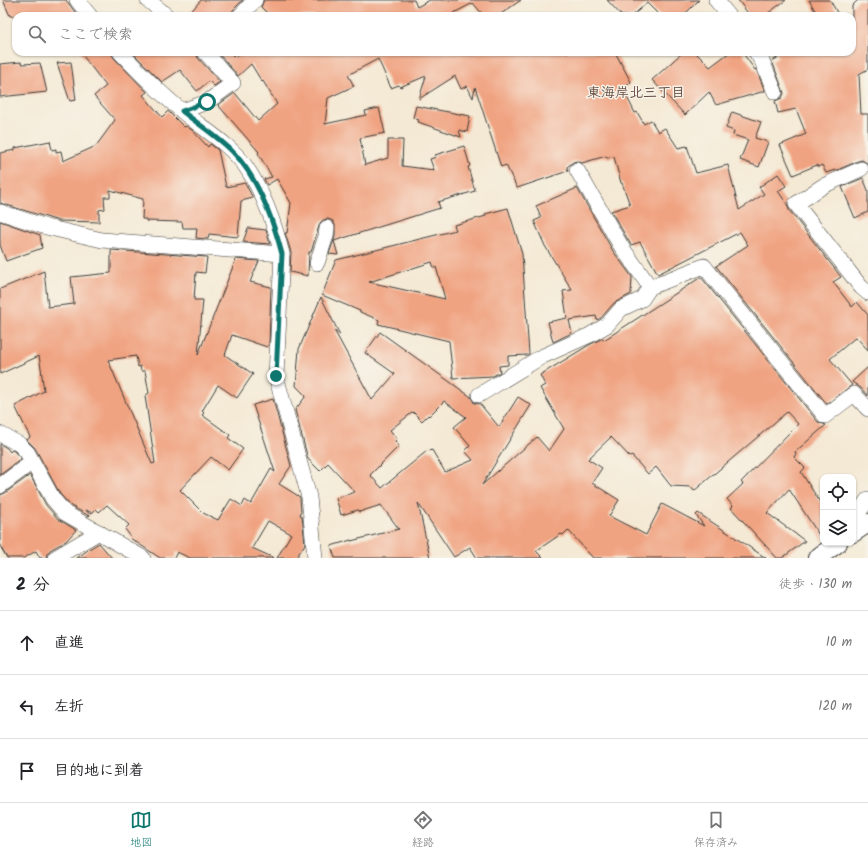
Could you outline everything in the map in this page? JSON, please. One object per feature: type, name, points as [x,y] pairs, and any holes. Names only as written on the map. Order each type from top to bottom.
[{"type":"street","points":[[77,0],[87,12]]},
{"type":"street","points":[[148,0],[162,12]]},
{"type":"street","points":[[244,12],[255,0]]},
{"type":"street","points":[[716,0],[726,12]]},
{"type":"street","points":[[124,56],[150,84],[232,151],[246,168],[262,197],[282,254],[276,376],[309,497],[314,558]]},
{"type":"street","points":[[182,111],[207,102],[233,83],[209,56]]},
{"type":"street","points":[[759,56],[762,60],[774,92]]},
{"type":"street","points":[[861,169],[822,186],[796,204],[861,287],[868,293]]},
{"type":"street","points":[[577,170],[621,246],[650,287]]},
{"type":"street","points":[[0,212],[46,227],[102,240],[282,254]]},
{"type":"street","points":[[317,263],[326,236],[327,228]]},
{"type":"street","points":[[479,395],[535,361],[590,336],[607,325],[621,309],[642,300],[650,287],[704,266],[825,416],[854,394],[868,409]]},
{"type":"street","points":[[0,434],[19,444],[27,452],[56,504],[65,512],[143,558]]},
{"type":"street","points":[[0,486],[32,462]]},
{"type":"street","points":[[856,517],[868,499]]},
{"type":"street","points":[[856,531],[868,523]]},
{"type":"street","points":[[55,558],[99,532]]},
{"type":"street","points":[[817,558],[834,546]]},
{"type":"building","points":[[3,0],[66,0],[75,12],[12,12],[12,16],[10,16]]},
{"type":"building","points":[[201,0],[243,0],[232,12],[190,12]]},
{"type":"building","points":[[264,0],[414,0],[417,7],[430,0],[521,0],[504,12],[481,12],[473,3],[456,12],[266,12],[261,7]]},
{"type":"building","points":[[607,0],[699,0],[687,12],[656,12],[647,3],[637,12],[618,12]]},
{"type":"building","points":[[738,0],[786,0],[770,12],[747,12]]},
{"type":"building","points":[[809,0],[830,0],[837,12],[816,12]]},
{"type":"building","points":[[858,0],[868,0],[868,69],[859,74],[861,114],[868,114],[868,164],[862,160],[826,173],[822,165],[818,167],[817,165],[793,175],[780,145],[806,134],[796,109],[778,113],[775,101],[782,98],[784,93],[772,61],[778,56],[856,56],[856,12],[852,12],[852,6]]},
{"type":"building","points":[[83,56],[113,56],[147,92],[143,95],[162,117],[168,111],[184,127],[186,126],[192,130],[208,147],[210,144],[218,150],[226,187],[245,183],[253,198],[241,201],[238,237],[209,234],[208,239],[196,238],[197,228],[183,228],[182,222],[146,221],[146,219],[142,219],[143,199],[110,190],[110,197],[104,197],[105,209],[99,210],[99,222],[59,221],[0,203],[0,153],[15,150],[15,148],[50,141],[52,150],[56,149],[56,152],[61,151],[63,161],[96,146],[115,120],[94,96],[106,86]]},
{"type":"building","points":[[136,56],[197,56],[220,82],[214,86],[209,81],[197,91],[180,70],[162,82]]},
{"type":"building","points":[[221,56],[617,56],[631,82],[623,89],[635,113],[637,112],[644,124],[651,120],[658,132],[665,128],[678,148],[687,146],[696,173],[728,165],[739,210],[764,194],[759,187],[778,174],[786,186],[778,191],[787,204],[789,210],[841,277],[833,282],[852,307],[857,302],[868,315],[868,350],[856,337],[830,359],[852,385],[827,404],[716,266],[748,245],[740,232],[658,274],[640,242],[631,245],[611,211],[630,205],[621,183],[614,157],[607,158],[606,156],[582,163],[577,161],[573,162],[567,167],[568,171],[517,188],[506,165],[501,167],[475,87],[473,98],[467,86],[461,89],[455,76],[419,99],[426,76],[400,87],[399,85],[391,88],[378,59],[348,75],[354,86],[328,98],[325,124],[366,115],[365,111],[379,108],[385,133],[360,138],[365,165],[388,158],[388,140],[403,140],[402,166],[434,170],[430,159],[436,157],[435,155],[464,146],[475,191],[438,202],[440,208],[334,241],[338,255],[329,254],[335,237],[335,225],[333,221],[328,219],[323,220],[320,223],[311,252],[309,252],[308,276],[290,272],[291,252],[285,233],[287,233],[291,203],[277,179],[267,185],[264,179],[272,177],[258,153],[259,152],[218,105],[235,93],[258,121],[277,104],[251,64],[238,76]]},
{"type":"building","points":[[679,56],[699,56],[710,67],[725,56],[745,56],[755,70],[756,69],[765,91],[716,105],[709,92],[685,115],[652,80]]},
{"type":"building","points":[[21,62],[22,64],[40,63],[47,92],[0,97],[0,64]]},
{"type":"building","points":[[71,62],[76,100],[70,101],[57,63]]},
{"type":"building","points":[[416,106],[470,116],[467,132],[459,130],[461,137],[418,122],[419,120],[413,118]]},
{"type":"building","points":[[732,112],[761,122],[755,138],[768,142],[759,167],[740,160],[748,140],[733,135],[734,131],[726,128]]},
{"type":"building","points":[[863,178],[868,190],[868,212],[855,218],[842,187]]},
{"type":"building","points":[[577,188],[613,251],[632,277],[631,294],[614,303],[601,318],[597,320],[596,316],[569,320],[572,333],[553,342],[548,322],[567,318],[563,291],[572,290],[545,246],[534,221],[541,218],[536,206]]},
{"type":"building","points":[[508,208],[522,254],[529,354],[508,356],[508,365],[499,366],[500,372],[493,376],[453,378],[449,341],[378,324],[379,320],[322,295],[336,260],[456,230],[454,225],[486,216],[485,214]],"holes":[[[432,262],[434,268],[436,267],[445,299],[369,282]]]},
{"type":"building","points":[[0,221],[40,235],[42,248],[6,261],[0,245]]},
{"type":"building","points":[[248,228],[266,230],[270,244],[243,242]]},
{"type":"building","points":[[111,250],[207,257],[205,273],[196,272],[194,300],[203,300],[198,355],[236,259],[259,261],[250,282],[271,287],[269,344],[267,347],[232,335],[225,355],[253,374],[237,398],[218,385],[202,411],[204,413],[202,415],[230,435],[228,438],[243,449],[228,470],[211,457],[180,490],[203,513],[218,520],[231,499],[242,506],[245,500],[251,504],[271,469],[275,472],[253,405],[273,399],[291,466],[279,484],[300,497],[300,515],[302,516],[305,544],[296,558],[277,558],[291,534],[268,521],[252,548],[274,558],[190,558],[177,552],[174,558],[160,558],[130,538],[131,537],[125,529],[129,525],[107,505],[99,512],[96,509],[92,513],[86,510],[90,515],[89,516],[71,506],[60,494],[35,448],[27,440],[30,437],[15,406],[44,391],[39,356],[0,374],[0,289],[44,271],[48,307],[74,304],[71,277],[111,273]],"holes":[[[136,356],[138,367],[140,366],[141,371],[145,371],[149,393],[145,396],[155,463],[152,464],[108,360]]]},
{"type":"building","points":[[701,277],[818,422],[826,425],[795,452],[796,454],[794,457],[805,468],[801,472],[820,502],[820,536],[789,489],[767,513],[805,541],[782,558],[777,558],[731,508],[733,506],[727,499],[743,484],[741,482],[798,424],[787,412],[694,491],[691,487],[671,486],[656,467],[648,474],[632,456],[630,457],[611,437],[588,459],[602,468],[592,483],[619,500],[609,516],[646,535],[662,504],[704,526],[696,515],[698,513],[766,558],[593,558],[568,530],[563,535],[561,534],[536,551],[543,558],[477,558],[470,547],[454,557],[418,503],[430,558],[335,558],[331,546],[399,529],[381,505],[359,512],[358,510],[341,515],[336,498],[355,492],[328,463],[320,471],[308,459],[295,410],[306,396],[296,386],[299,349],[321,297],[340,335],[334,330],[372,400],[395,374],[365,353],[380,332],[471,397],[474,403],[480,404],[499,427],[518,397],[531,405],[482,485],[537,437],[549,451],[564,429],[540,388],[545,385],[540,375],[603,338],[604,340]],"holes":[[[444,401],[466,417],[454,427],[470,446],[465,451],[473,460],[445,472],[432,450],[428,450],[382,488],[370,475],[399,446],[395,441],[397,439],[390,430],[413,412],[422,421]]]},
{"type":"building","points":[[868,367],[868,396],[861,388],[852,382]]},
{"type":"building","points":[[0,444],[7,448],[10,452],[12,450],[14,451],[21,459],[0,475]]},
{"type":"building","points":[[30,475],[46,505],[58,519],[76,530],[66,541],[50,550],[46,558],[40,558],[36,551],[24,558],[7,558],[0,546],[0,495]]},
{"type":"building","points":[[99,543],[112,558],[77,558],[89,549]]},
{"type":"district","name":"東海岸北三丁目","points":[[636,92]]},
{"type":"route","points":[[207,102],[182,111],[232,151],[246,168],[262,197],[279,242],[282,254],[276,376]]}]
